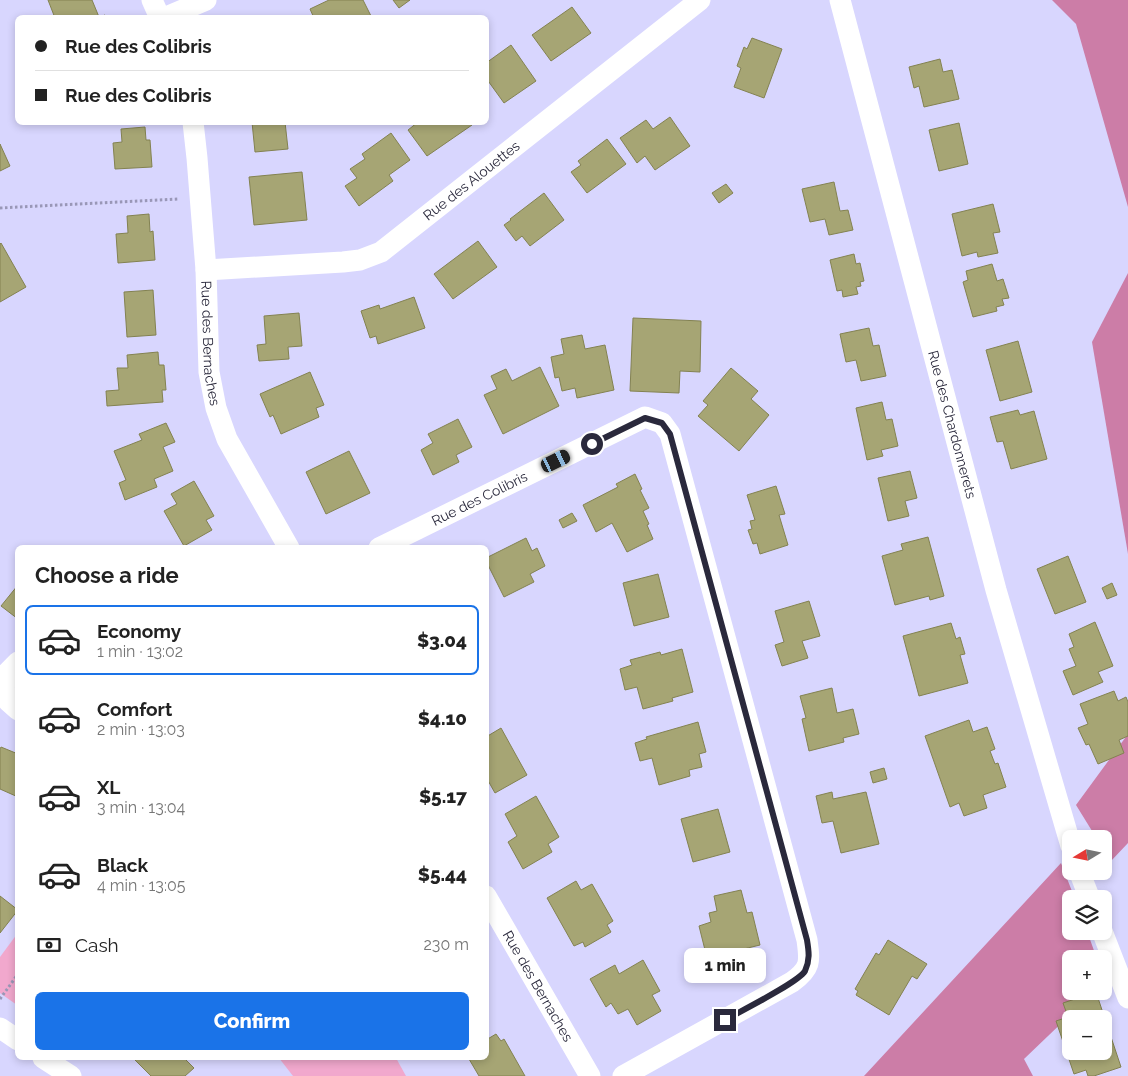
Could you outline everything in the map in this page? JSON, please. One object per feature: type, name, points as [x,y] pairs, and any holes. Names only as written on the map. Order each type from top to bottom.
[{"type":"street","points":[[152,0],[159,15]]},
{"type":"street","points":[[171,15],[206,0]]},
{"type":"street","name":"Rue des Alouettes","points":[[206,270],[343,262],[360,260],[381,252],[700,0]]},
{"type":"street","name":"Rue des Chardonnerets","points":[[840,0],[996,590],[1066,830]]},
{"type":"street","name":"Rue des Bernaches","points":[[193,125],[206,270],[209,372],[216,408],[227,439],[286,545]]},
{"type":"street","name":"Rue des Colibris","points":[[385,545],[645,418],[662,423],[670,434],[807,940],[810,958],[804,973],[792,982],[623,1076]]},
{"type":"street","points":[[8,668],[4,688],[9,702],[15,707]]},
{"type":"street","name":"Rue des Bernaches","points":[[489,901],[590,1076]]},
{"type":"street","points":[[1105,940],[1128,998]]},
{"type":"street","points":[[0,1028],[15,1038]]},
{"type":"street","points":[[46,1060],[71,1076]]},
{"type":"path","points":[[0,208],[200,198]]},
{"type":"path","points":[[0,999],[15,978]]},
{"type":"shaded area","points":[[1052,0],[1128,0],[1128,207],[1076,24]]},
{"type":"shaded area","points":[[1128,273],[1128,554],[1092,342]]},
{"type":"shaded area","points":[[1128,734],[1128,843],[1112,860],[1112,830],[1091,830],[1076,805]]},
{"type":"shaded area","points":[[1061,863],[1062,880],[1068,880],[1072,890],[1062,890],[1062,940],[1090,940],[1094,950],[1062,950],[1062,1000],[1086,1000],[1075,1010],[1062,1010],[1062,1023],[1024,1059],[1033,1076],[864,1076]]},
{"type":"shaded area","points":[[15,937],[15,1004],[0,993],[0,957]]},
{"type":"shaded area","points":[[281,1060],[397,1060],[406,1076],[293,1076]]},
{"type":"building","points":[[48,0],[92,0],[98,15],[54,15]]},
{"type":"building","points":[[329,0],[363,0],[370,15],[313,15],[310,9]]},
{"type":"building","points":[[393,0],[410,0],[399,8]]},
{"type":"building","points":[[572,7],[591,33],[551,61],[532,35]]},
{"type":"building","points":[[752,38],[782,49],[764,98],[734,87],[741,68],[737,66],[744,47],[747,49]]},
{"type":"building","points":[[511,45],[536,81],[504,103],[489,82],[489,61]]},
{"type":"building","points":[[940,59],[943,72],[952,70],[959,99],[924,107],[919,86],[914,88],[909,67]]},
{"type":"building","points":[[670,117],[690,146],[655,170],[645,156],[637,163],[620,138],[646,120],[653,129]]},
{"type":"building","points":[[959,123],[968,164],[939,171],[929,130]]},
{"type":"building","points":[[252,125],[285,125],[288,149],[255,152]]},
{"type":"building","points":[[414,125],[472,125],[427,156],[408,130]]},
{"type":"building","points":[[145,127],[146,140],[150,140],[152,167],[115,169],[113,143],[122,142],[121,129]]},
{"type":"building","points":[[391,133],[410,160],[389,175],[393,181],[359,206],[345,186],[357,178],[350,169],[365,159],[362,154]]},
{"type":"building","points":[[607,139],[626,164],[587,193],[571,172],[581,165],[578,161]]},
{"type":"building","points":[[0,144],[10,166],[0,171]]},
{"type":"building","points":[[302,172],[307,220],[254,225],[249,177]]},
{"type":"building","points":[[834,182],[840,211],[848,210],[853,230],[829,235],[825,219],[810,222],[802,189]]},
{"type":"building","points":[[726,184],[733,193],[719,203],[712,193]]},
{"type":"building","points":[[544,193],[564,220],[530,246],[522,236],[516,241],[504,225]]},
{"type":"building","points":[[993,204],[1000,232],[993,233],[998,253],[978,257],[977,252],[962,256],[952,214]]},
{"type":"building","points":[[149,214],[150,232],[153,231],[155,260],[118,263],[116,234],[128,233],[127,216]]},
{"type":"building","points":[[478,241],[497,267],[453,299],[434,274]]},
{"type":"building","points":[[0,244],[26,287],[0,302]]},
{"type":"building","points":[[854,254],[856,264],[860,263],[864,281],[860,282],[861,286],[856,287],[858,294],[843,297],[842,290],[837,291],[830,260]]},
{"type":"building","points":[[992,264],[997,281],[1003,279],[1009,298],[1002,299],[1004,305],[996,307],[997,311],[973,317],[963,282],[968,280],[966,271]]},
{"type":"building","points":[[153,290],[156,335],[127,337],[124,292]]},
{"type":"building","points":[[414,297],[425,328],[378,344],[376,336],[370,338],[361,311],[379,305],[380,309]]},
{"type":"building","points":[[299,313],[302,346],[288,347],[289,359],[259,361],[257,345],[266,344],[264,316]]},
{"type":"building","points":[[633,318],[701,321],[700,372],[680,371],[679,393],[630,391]]},
{"type":"building","points":[[869,328],[873,346],[879,345],[886,376],[861,381],[856,360],[846,362],[840,334]]},
{"type":"building","points":[[582,335],[585,349],[605,345],[614,390],[577,398],[575,388],[562,391],[559,377],[555,378],[551,357],[564,354],[561,339]]},
{"type":"building","points":[[1018,341],[1032,392],[1000,401],[986,350]]},
{"type":"building","points":[[158,352],[159,365],[164,365],[166,390],[162,390],[163,402],[107,406],[106,391],[119,390],[117,368],[128,368],[127,355]]},
{"type":"building","points":[[540,367],[559,406],[503,434],[484,395],[497,389],[491,376],[506,369],[512,381]]},
{"type":"building","points":[[731,368],[758,391],[751,399],[769,415],[739,451],[698,416],[708,405],[703,401]]},
{"type":"building","points":[[310,372],[324,405],[316,408],[319,417],[281,434],[273,415],[270,417],[260,394]]},
{"type":"building","points":[[882,402],[886,420],[892,419],[898,446],[881,450],[883,456],[867,460],[856,408]]},
{"type":"building","points":[[1018,410],[1020,415],[1034,411],[1047,459],[1011,469],[1003,441],[997,442],[990,417]]},
{"type":"building","points":[[458,419],[472,447],[456,455],[459,462],[433,475],[421,450],[433,443],[428,434]]},
{"type":"building","points":[[166,423],[175,442],[163,447],[173,471],[154,479],[157,487],[125,500],[119,483],[126,480],[114,451],[142,440],[139,434]]},
{"type":"building","points":[[349,451],[370,493],[326,514],[306,472]]},
{"type":"building","points":[[910,471],[917,498],[905,501],[909,516],[888,521],[878,478]]},
{"type":"building","points":[[635,474],[649,508],[643,511],[653,539],[627,552],[612,523],[596,532],[583,505],[618,487],[616,484]]},
{"type":"building","points":[[194,481],[214,516],[206,520],[212,530],[183,545],[164,511],[177,504],[171,494]]},
{"type":"building","points":[[776,486],[785,514],[779,515],[788,545],[760,554],[757,543],[753,544],[748,530],[752,529],[750,521],[755,520],[747,495]]},
{"type":"building","points":[[572,513],[577,521],[563,528],[559,520]]},
{"type":"building","points":[[928,537],[944,596],[930,600],[929,596],[895,605],[882,556],[903,550],[901,544]]},
{"type":"building","points":[[526,538],[532,551],[537,548],[545,566],[530,574],[534,582],[504,597],[489,567],[489,556]]},
{"type":"building","points":[[1068,556],[1086,602],[1055,614],[1037,569]]},
{"type":"building","points":[[658,574],[669,617],[634,626],[623,583]]},
{"type":"building","points":[[1112,583],[1117,595],[1107,599],[1102,588]]},
{"type":"building","points":[[15,589],[15,617],[1,606]]},
{"type":"building","points":[[809,601],[820,636],[802,641],[808,658],[782,666],[775,645],[784,642],[775,611]]},
{"type":"building","points":[[1095,622],[1113,666],[1098,672],[1103,682],[1073,695],[1063,671],[1076,666],[1069,649],[1074,647],[1069,634]]},
{"type":"building","points":[[951,623],[956,639],[960,637],[965,654],[960,655],[968,683],[919,696],[903,636]]},
{"type":"building","points":[[682,649],[693,692],[672,698],[673,701],[643,709],[637,687],[625,690],[620,669],[632,665],[630,660],[660,652],[661,655]]},
{"type":"building","points":[[832,688],[837,713],[853,709],[859,734],[843,738],[844,742],[809,751],[802,719],[806,718],[800,696]]},
{"type":"building","points":[[1114,691],[1118,701],[1126,697],[1128,702],[1128,736],[1119,740],[1124,753],[1098,764],[1089,744],[1086,745],[1078,728],[1088,724],[1080,704]]},
{"type":"building","points":[[969,720],[973,732],[987,727],[995,749],[990,751],[995,764],[998,763],[1006,787],[983,795],[987,808],[964,816],[959,803],[950,807],[925,736]]},
{"type":"building","points":[[698,722],[706,752],[699,754],[702,767],[689,770],[690,776],[659,785],[652,758],[640,761],[635,743],[647,739],[646,737]]},
{"type":"building","points":[[501,728],[527,775],[495,793],[489,782],[489,735]]},
{"type":"building","points":[[1,747],[15,753],[15,796],[0,789]]},
{"type":"building","points":[[884,768],[887,779],[873,783],[870,772]]},
{"type":"building","points":[[832,792],[833,799],[866,792],[879,844],[841,853],[833,821],[822,823],[816,796]]},
{"type":"building","points":[[536,796],[559,837],[548,844],[552,852],[523,869],[508,842],[517,836],[505,814]]},
{"type":"building","points":[[718,809],[730,852],[693,862],[681,819]]},
{"type":"building","points":[[576,881],[581,890],[592,884],[613,921],[607,925],[611,932],[585,947],[583,942],[574,946],[547,898]]},
{"type":"building","points":[[741,890],[747,913],[752,912],[760,945],[707,958],[699,926],[711,922],[709,913],[717,911],[714,896]]},
{"type":"building","points":[[0,896],[15,908],[15,914],[0,933]]},
{"type":"building","points":[[888,940],[927,964],[917,979],[912,976],[889,1015],[856,995],[858,991],[855,989],[876,953],[879,955]]},
{"type":"building","points":[[643,960],[660,991],[652,995],[661,1011],[637,1025],[628,1009],[618,1014],[611,1003],[606,1007],[590,979],[615,965],[619,974]]},
{"type":"building","points":[[1072,1000],[1099,1000],[1102,1010],[1066,1010],[1063,1003]]},
{"type":"building","points":[[1062,1019],[1062,1039],[1056,1021]]},
{"type":"building","points":[[496,1034],[501,1041],[504,1039],[525,1076],[479,1076],[470,1060],[489,1060],[489,1038]]},
{"type":"building","points":[[1112,1040],[1121,1067],[1094,1076],[1088,1076],[1086,1070],[1074,1074],[1069,1060],[1112,1060]]},
{"type":"building","points":[[135,1060],[186,1060],[194,1068],[185,1076],[151,1076]]},
{"type":"route","points":[[592,444],[645,418],[662,423],[670,434],[807,940],[810,958],[804,973],[792,982],[725,1020]]}]
